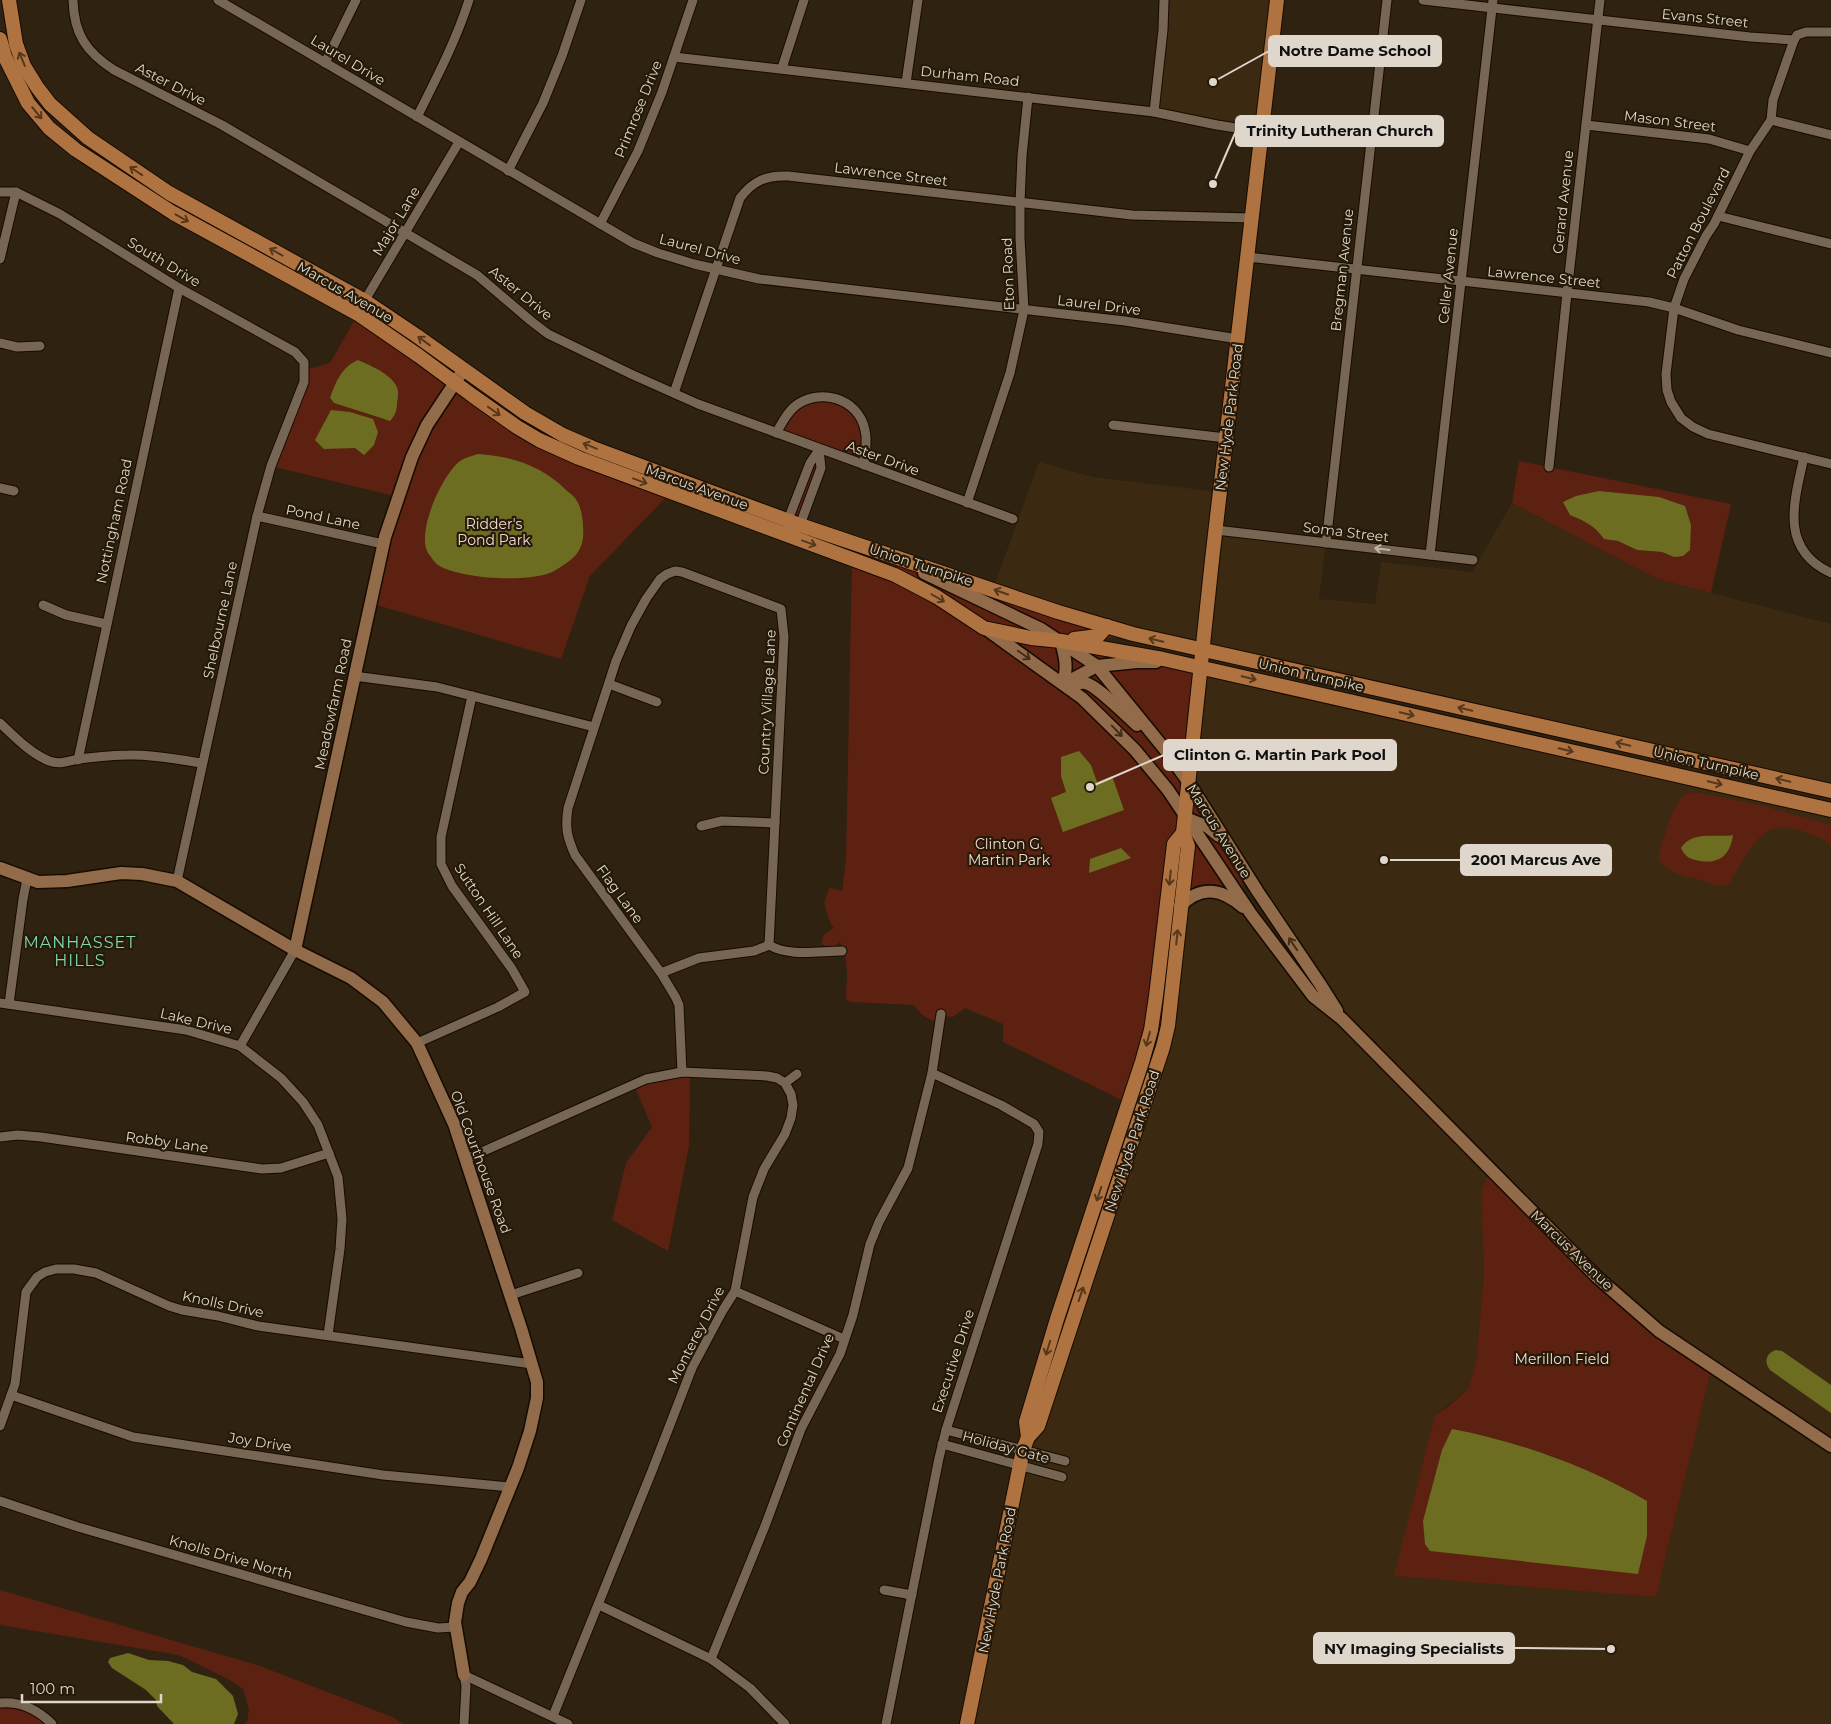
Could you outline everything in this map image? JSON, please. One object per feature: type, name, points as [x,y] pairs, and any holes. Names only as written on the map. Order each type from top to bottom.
[{"type":"main road","name":"Marcus Avenue","points":[[9,0],[16,44],[24,66],[37,88],[50,104],[88,138],[169,193],[365,302],[418,336],[511,405],[563,435],[593,448],[934,577],[1042,629],[1097,666],[1167,752],[1189,783],[1263,900],[1342,1019]]},
{"type":"main road","name":"New Hyde Park Road","points":[[1028,1437],[1026,1422],[1028,1413],[1151,1030],[1174,844],[1183,833],[1186,818],[1226,438],[1277,0]]},
{"type":"main road","name":"Marcus Avenue","points":[[0,39],[5,57],[28,103],[49,128],[76,150],[173,213],[358,314],[517,427],[564,451],[895,575],[937,597],[1067,686],[1092,707],[1135,750],[1168,790],[1251,914],[1314,996],[1342,1019],[1590,1270],[1659,1331],[1831,1446]]},
{"type":"main road","name":"Meadowfarm Road","points":[[296,950],[383,544],[412,457],[427,425],[463,370]]},
{"type":"main road","name":"Union Turnpike","points":[[794,523],[1058,612],[1107,626],[1204,651],[1831,791]]},
{"type":"main road","points":[[1067,686],[1067,662],[1061,641],[1098,636],[1107,626]]},
{"type":"main road","name":"Union Turnpike","points":[[984,628],[1031,638],[1061,641],[1177,662],[1831,810]]},
{"type":"main road","points":[[1067,686],[1097,666],[1137,662],[1177,662]]},
{"type":"main road","points":[[1067,686],[1083,682],[1093,686],[1167,752]]},
{"type":"main road","points":[[1186,818],[1208,827],[1229,846]]},
{"type":"main road","name":"New Hyde Park Road","points":[[968,1724],[1023,1450],[1028,1437],[1038,1426],[1163,1047],[1169,1018],[1188,846],[1183,833]]},
{"type":"main road","name":"Old Courthouse Road","points":[[0,868],[27,879],[50,883],[121,873],[142,874],[177,881],[296,950],[351,978],[375,995],[417,1042],[454,1124],[511,1295],[536,1382],[537,1398],[530,1430],[510,1487],[481,1559],[470,1582],[462,1592],[458,1604],[455,1622],[464,1674]]},
{"type":"main road","points":[[1180,906],[1189,897],[1206,890],[1217,892],[1236,900],[1251,914]]},
{"type":"street","name":"Aster Drive","points":[[73,0],[78,30],[86,46],[99,60],[114,70],[222,125],[477,275],[531,322],[548,334],[674,394],[820,450],[1013,519]]},
{"type":"street","name":"Laurel Drive","points":[[218,0],[633,243],[658,253],[759,279],[1125,321],[1238,339]]},
{"type":"street","points":[[325,63],[356,0]]},
{"type":"street","points":[[417,117],[443,67],[469,0]]},
{"type":"street","points":[[508,171],[543,103],[562,56],[581,0]]},
{"type":"street","name":"Primrose Drive","points":[[600,224],[638,151],[662,92],[693,0]]},
{"type":"street","points":[[782,68],[804,0]]},
{"type":"street","points":[[906,83],[918,0]]},
{"type":"street","points":[[1154,112],[1164,30],[1164,0]]},
{"type":"street","name":"Bregman Avenue","points":[[1326,543],[1387,0]]},
{"type":"street","name":"Evans Street","points":[[1423,0],[1493,4],[1598,20],[1750,37],[1794,40],[1797,35],[1806,32],[1831,32]]},
{"type":"street","name":"Gerard Avenue","points":[[1549,467],[1600,0]]},
{"type":"street","name":"Celler Avenue","points":[[1430,555],[1493,4]]},
{"type":"street","name":"Patton Boulevard","points":[[1794,40],[1773,100],[1771,120],[1750,151],[1684,279],[1674,308],[1666,374],[1667,390],[1671,402],[1681,418],[1693,427],[1708,434],[1831,464]]},
{"type":"street","name":"Durham Road","points":[[674,57],[1154,112],[1262,132]]},
{"type":"street","name":"Eton Road","points":[[967,502],[1010,373],[1024,310],[1020,203],[1022,156],[1028,97]]},
{"type":"street","points":[[1771,120],[1831,135]]},
{"type":"street","name":"Mason Street","points":[[1586,125],[1708,139],[1750,151]]},
{"type":"street","name":"Major Lane","points":[[358,314],[459,142]]},
{"type":"street","name":"Lawrence Street","points":[[674,394],[740,198],[748,187],[766,177],[788,176],[1132,215],[1252,218]]},
{"type":"street","name":"South Drive","points":[[0,192],[16,192],[60,214],[179,288],[295,352],[304,362],[305,370]]},
{"type":"street","points":[[0,259],[16,192]]},
{"type":"street","points":[[1718,216],[1831,244]]},
{"type":"street","name":"Lawrence Street","points":[[1248,257],[1649,302],[1674,308],[1738,330],[1831,352]]},
{"type":"street","name":"Nottingham Road","points":[[78,760],[179,288]]},
{"type":"street","points":[[0,343],[17,346],[40,346]]},
{"type":"street","name":"Shelbourne Lane","points":[[177,881],[257,516],[271,466],[304,382],[305,370]]},
{"type":"street","points":[[776,433],[790,412],[803,401],[820,396],[837,398],[856,410],[862,421],[866,440],[864,465]]},
{"type":"street","points":[[1113,425],[1226,438]]},
{"type":"street","points":[[789,536],[821,468],[820,450]]},
{"type":"street","points":[[1804,458],[1793,503],[1796,534],[1801,547],[1810,559],[1831,573]]},
{"type":"street","points":[[0,488],[14,491]]},
{"type":"street","name":"Pond Lane","points":[[257,516],[383,544]]},
{"type":"street","name":"Soma Street","points":[[1216,530],[1474,560]]},
{"type":"street","name":"Country Village Lane","points":[[594,727],[616,661],[635,620],[646,599],[660,579],[667,574],[675,571],[682,572],[781,609],[784,637],[769,945]]},
{"type":"street","points":[[43,606],[66,615],[106,624]]},
{"type":"street","points":[[354,676],[437,687],[594,727]]},
{"type":"street","points":[[609,684],[657,702]]},
{"type":"street","name":"Sutton Hill Lane","points":[[417,1042],[498,1007],[525,992],[512,969],[452,886],[441,864],[441,837],[472,696]]},
{"type":"street","points":[[0,723],[24,745],[50,761],[60,763],[144,755],[202,764]]},
{"type":"street","name":"Flag Lane","points":[[594,727],[568,808],[566,826],[568,839],[583,867],[661,973],[676,998],[679,1005],[682,1072]]},
{"type":"street","points":[[1667,773],[1671,755]]},
{"type":"street","points":[[701,826],[722,821],[775,823]]},
{"type":"street","points":[[4,1003],[27,879]]},
{"type":"street","points":[[661,973],[699,958],[754,951],[769,945],[781,951],[793,952],[842,951]]},
{"type":"street","name":"Meadowfarm Road","points":[[240,1046],[296,950]]},
{"type":"street","name":"Lake Drive","points":[[4,1003],[186,1030],[240,1046],[281,1078],[303,1102],[318,1125],[338,1177],[342,1219],[340,1249],[328,1335]]},
{"type":"street","name":"Continental Drive","points":[[711,1659],[801,1429],[835,1365],[853,1315],[870,1244],[879,1222],[908,1168],[932,1073],[941,1014]]},
{"type":"street","points":[[466,1159],[646,1079],[682,1072],[767,1076],[777,1078],[785,1083],[797,1074]]},
{"type":"street","name":"Executive Drive","points":[[886,1724],[942,1444],[1038,1144],[1039,1132],[1034,1124],[1001,1105],[932,1073]]},
{"type":"street","name":"Monterey Drive","points":[[553,1716],[599,1605],[692,1368],[722,1310],[735,1290],[753,1197],[764,1169],[785,1134],[791,1118],[793,1105],[791,1094],[785,1083]]},
{"type":"street","name":"Robby Lane","points":[[0,1137],[18,1135],[41,1137],[262,1170],[281,1168],[329,1153]]},
{"type":"street","name":"Knolls Drive","points":[[11,1395],[16,1384],[26,1292],[37,1277],[56,1269],[74,1269],[96,1274],[182,1310],[218,1316],[258,1326],[532,1364]]},
{"type":"street","points":[[511,1295],[578,1273]]},
{"type":"street","points":[[735,1290],[844,1339]]},
{"type":"street","points":[[0,1426],[11,1395]]},
{"type":"street","name":"Joy Drive","points":[[11,1395],[133,1437],[383,1476],[510,1487]]},
{"type":"street","name":"Holiday Gate","points":[[946,1430],[1065,1461]]},
{"type":"street","name":"Holiday Gate","points":[[942,1444],[1062,1476]]},
{"type":"street","name":"Knolls Drive North","points":[[0,1501],[78,1527],[406,1622],[438,1628],[456,1627]]},
{"type":"street","points":[[884,1590],[912,1595]]},
{"type":"street","points":[[599,1605],[711,1659],[750,1688],[785,1724]]},
{"type":"street","points":[[464,1674],[568,1724]]},
{"type":"street","points":[[464,1674],[466,1686],[464,1724]]},
{"type":"street","points":[[0,1703],[20,1704],[41,1713],[52,1724]]},
{"type":"shaded area","points":[[1164,0],[1277,0],[1262,132],[1154,112]]},
{"type":"shaded area","points":[[358,360],[388,376],[396,386],[398,391],[397,408],[390,421],[334,403],[330,398],[343,371]]},
{"type":"shaded area","points":[[331,410],[350,412],[373,419],[378,432],[374,445],[364,455],[355,448],[324,449],[315,440]]},
{"type":"shaded area","points":[[478,454],[502,457],[525,464],[547,475],[574,497],[581,510],[583,535],[580,548],[569,562],[545,574],[515,578],[462,574],[448,570],[436,563],[428,553],[425,544],[425,532],[433,504],[453,468],[462,460]]},
{"type":"shaded area","points":[[1039,462],[1093,477],[1220,492],[1216,530],[1326,543],[1319,599],[1375,604],[1381,562],[1472,572],[1512,503],[1657,579],[1831,624],[1831,791],[1204,651],[993,589]]},
{"type":"shaded area","points":[[1599,491],[1659,497],[1685,506],[1691,525],[1690,550],[1683,556],[1674,557],[1662,552],[1637,550],[1618,541],[1604,539],[1589,524],[1570,515],[1563,502],[1576,496]]},
{"type":"shaded area","points":[[1201,667],[1831,810],[1831,1724],[968,1724],[1023,1450],[1064,1319],[1149,1068],[1158,1036],[1165,996],[1173,922],[1197,892],[1236,901],[1313,996],[1340,1018],[1189,783]],"holes":[[[1481,1191],[1712,1367],[1656,1597],[1435,1415],[1468,1389],[1476,1363],[1484,1273]]]},
{"type":"shaded area","points":[[1079,751],[1091,765],[1097,782],[1112,776],[1124,810],[1063,832],[1051,798],[1066,792],[1061,776],[1061,757]]},
{"type":"shaded area","points":[[1733,835],[1727,853],[1713,861],[1700,861],[1686,856],[1681,848],[1686,842],[1698,837]]},
{"type":"shaded area","points":[[1121,848],[1131,858],[1089,873],[1090,859]]},
{"type":"shaded area","points":[[1776,1350],[1782,1351],[1831,1385],[1831,1413],[1770,1370],[1766,1361],[1770,1353]]},
{"type":"shaded area","points":[[1452,1429],[1528,1448],[1577,1466],[1647,1501],[1647,1536],[1638,1574],[1430,1551],[1425,1544],[1423,1521],[1442,1450]]},
{"type":"shaded area","points":[[128,1653],[149,1660],[168,1661],[183,1665],[192,1672],[216,1679],[233,1696],[238,1714],[234,1724],[174,1724],[157,1706],[156,1700],[146,1690],[112,1668],[108,1662],[110,1658]]},
{"type":"green space","name":"Ridder's Pond Park","points":[[358,314],[517,427],[671,492],[590,576],[561,659],[370,603],[398,497],[271,466],[305,370],[330,363]],"holes":[[[358,360],[375,367],[394,383],[385,420],[334,403],[330,399],[343,371],[352,363]]]},
{"type":"green space","points":[[837,398],[862,421],[864,465],[820,450],[821,468],[800,525],[788,520],[819,450],[776,433],[803,401]]},
{"type":"green space","points":[[1519,461],[1731,504],[1711,593],[1657,579],[1512,503]],"holes":[[[1599,491],[1643,496],[1674,557],[1662,552],[1637,550],[1618,541],[1604,539],[1589,524],[1570,515]]]},
{"type":"green space","name":"Clinton G. Martin Park","points":[[852,559],[907,580],[888,564],[911,568],[959,585],[1139,636],[1064,641],[1201,667],[1189,783],[1237,859],[1244,890],[1206,847],[1251,914],[1217,892],[1189,897],[1158,1036],[1136,1107],[1003,1042],[1003,1024],[965,1008],[953,1017],[946,1016],[933,1021],[921,1014],[914,1005],[851,1002],[847,1000],[846,965],[842,946],[840,942],[829,948],[822,944],[822,938],[834,928],[824,903],[829,889],[842,891],[846,861]]},
{"type":"green space","points":[[1696,792],[1767,807],[1831,825],[1831,846],[1821,838],[1804,832],[1789,828],[1776,828],[1757,840],[1728,885],[1717,886],[1678,874],[1663,865],[1659,860],[1660,853],[1669,823],[1678,804],[1688,793]],"holes":[[[1732,835],[1685,855],[1703,836],[1718,837]]]},
{"type":"green space","points":[[690,1073],[689,1146],[668,1251],[612,1220],[626,1163],[652,1127],[634,1085]]},
{"type":"green space","name":"Merillon Field","points":[[1491,1170],[1597,1277],[1712,1367],[1656,1597],[1394,1576],[1435,1415],[1468,1389],[1476,1363],[1484,1273],[1481,1191]],"holes":[[[1483,1435],[1552,1456],[1630,1491]]]},
{"type":"green space","points":[[0,1590],[260,1666],[392,1717],[404,1724],[245,1724],[249,1709],[243,1689],[232,1681],[179,1655],[0,1625]]},
{"type":"green space","points":[[0,1703],[21,1704],[52,1724],[0,1724]]},
{"type":"place","name":"Notre Dame School","points":[[1213,82]]},
{"type":"place","name":"Trinity Lutheran Church","points":[[1213,184]]},
{"type":"place","name":"Clinton G. Martin Park Pool","points":[[1090,787]]},
{"type":"place","name":"2001 Marcus Ave","points":[[1384,860]]},
{"type":"place","name":"NY Imaging Specialists","points":[[1611,1649]]},
{"type":"district","name":"MANHASSET HILLS","points":[[80,951]]}]
